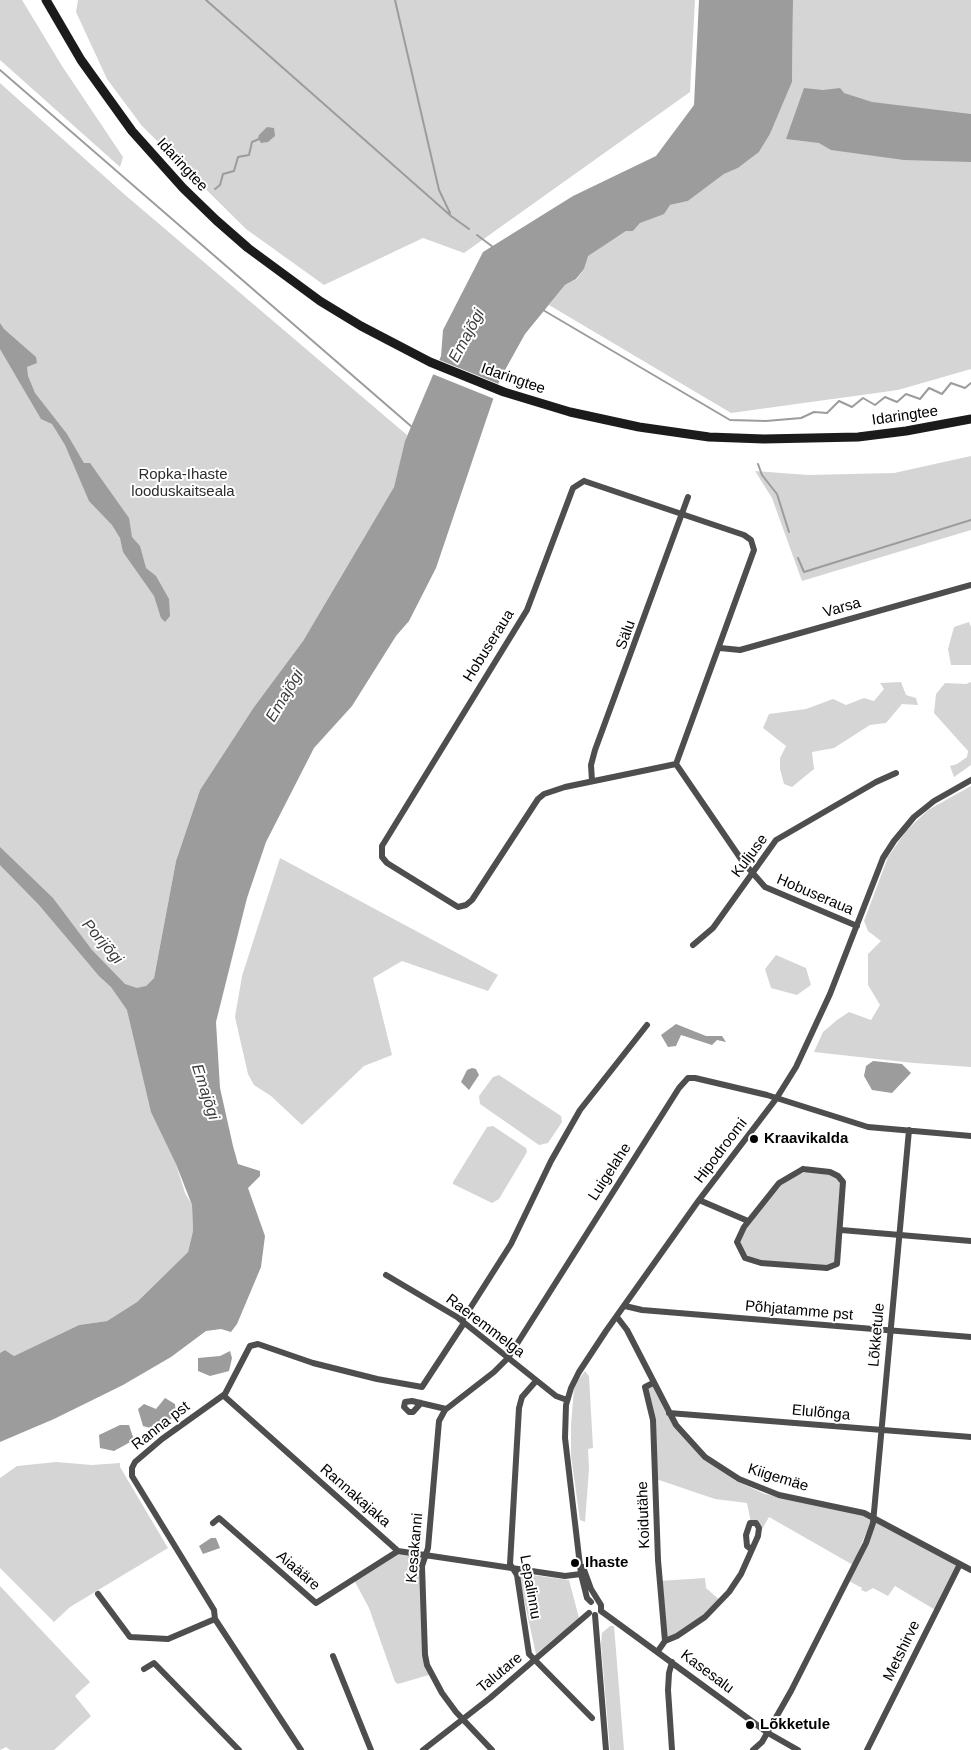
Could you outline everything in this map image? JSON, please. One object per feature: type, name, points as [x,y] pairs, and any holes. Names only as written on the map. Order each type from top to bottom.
[{"type":"main road","name":"Idaringtee","points":[[48,0],[61,27],[86,67],[127,124],[183,188],[248,248],[320,301],[400,347],[504,392],[603,420],[709,437],[764,439],[858,437],[906,431],[971,419]]},
{"type":"street","name":"Hobuseraua","points":[[584,481],[594,482],[744,535],[753,544],[754,550],[720,648],[676,764],[548,791],[538,799],[476,896],[466,905],[453,905],[387,863],[382,857],[383,842],[527,610],[577,484],[584,481]]},
{"type":"street","name":"Sälu","points":[[592,781],[591,765],[596,750],[638,639],[688,497]]},
{"type":"street","name":"Varsa","points":[[720,648],[740,650],[971,584]]},
{"type":"street","name":"Hobuseraua","points":[[676,764],[752,873],[765,887],[857,926]]},
{"type":"street","name":"Kuljuse","points":[[694,945],[713,928],[776,840],[876,782],[896,773]]},
{"type":"street","name":"Hipodroomi","points":[[594,1601],[587,1598],[581,1574],[565,1438],[567,1400],[579,1372],[700,1200],[776,1099],[796,1067],[818,1023],[883,858],[902,829],[934,801],[971,780]]},
{"type":"street","points":[[463,1322],[511,1244],[551,1161],[580,1110],[647,1025]]},
{"type":"street","name":"Luigelahe","points":[[508,1358],[688,1078],[767,1095],[776,1099]]},
{"type":"street","points":[[776,1099],[849,1122],[971,1136]]},
{"type":"street","name":"Lõkketule","points":[[753,1750],[768,1733],[866,1543],[874,1518],[908,1130]]},
{"type":"street","points":[[817,1169],[835,1173],[843,1182],[841,1230],[838,1261],[834,1266],[761,1263],[745,1258],[738,1246],[739,1236],[770,1192],[787,1176],[803,1170],[817,1169]]},
{"type":"street","points":[[700,1200],[748,1221]]},
{"type":"street","points":[[841,1230],[971,1241]]},
{"type":"street","name":"Raeremmelga","points":[[386,1275],[463,1322],[536,1381],[556,1396],[567,1400]]},
{"type":"street","name":"Põhjatamme pst","points":[[625,1306],[642,1310],[971,1337]]},
{"type":"street","name":"Kiigemäe","points":[[617,1317],[627,1330],[676,1425],[705,1457],[739,1479],[779,1495],[864,1513],[971,1570]]},
{"type":"street","name":"Ranna pst","points":[[301,1750],[215,1619],[214,1610],[132,1476],[132,1468],[135,1462],[162,1439],[224,1396],[235,1379],[244,1353],[250,1346],[258,1344],[313,1363],[422,1388],[463,1322]]},
{"type":"street","name":"Kesakanni","points":[[492,1750],[462,1719],[442,1693],[427,1664],[425,1655],[422,1566],[426,1554],[438,1421],[446,1409],[494,1372],[508,1358]]},
{"type":"street","name":"Lepalinnu","points":[[536,1381],[522,1397],[519,1408],[510,1564],[514,1568],[529,1654],[592,1718]]},
{"type":"street","name":"Koidutähe","points":[[653,1383],[645,1388],[653,1420],[658,1560],[665,1641]]},
{"type":"street","name":"Rannakajaka","points":[[224,1396],[398,1550]]},
{"type":"street","points":[[421,1403],[446,1409]]},
{"type":"street","name":"Elulõnga","points":[[669,1413],[971,1437]]},
{"type":"street","name":"Aiaääre","points":[[213,1523],[219,1518],[316,1603],[398,1550]]},
{"type":"street","points":[[658,1651],[665,1641],[691,1628],[719,1605],[740,1574],[751,1549]]},
{"type":"street","points":[[398,1550],[565,1576],[581,1574]]},
{"type":"street","name":"Hipodroomi","points":[[580,1564],[594,1601]]},
{"type":"street","name":"Metshirve","points":[[867,1750],[960,1564]]},
{"type":"street","points":[[98,1594],[130,1637],[168,1639],[215,1619]]},
{"type":"street","points":[[601,1611],[602,1607],[594,1601],[588,1607],[592,1614],[606,1750]]},
{"type":"street","name":"Kasesalu","points":[[601,1611],[768,1733],[798,1750]]},
{"type":"street","name":"Talutare","points":[[423,1750],[592,1614],[601,1611]]},
{"type":"street","points":[[333,1656],[371,1750]]},
{"type":"street","points":[[672,1662],[668,1690],[672,1750]]},
{"type":"street","points":[[144,1669],[154,1663],[239,1750]]},
{"type":"green space","points":[[0,0],[22,0],[62,66],[123,157],[120,167],[0,60]]},
{"type":"green space","points":[[78,0],[695,0],[690,92],[464,253],[423,238],[324,285],[246,229],[142,126],[107,79],[76,12]]},
{"type":"green space","points":[[793,0],[971,0],[971,369],[898,390],[731,413],[549,305],[565,285],[577,279],[584,269],[587,256],[626,231],[633,231],[640,223],[670,205],[688,201],[724,174],[738,168],[759,152],[770,134],[792,82]]},
{"type":"green space","name":"Ropka-Ihaste looduskaitseala","points":[[0,83],[124,194],[407,435],[394,487],[303,641],[254,707],[200,790],[176,861],[154,978],[146,986],[176,1164],[185,1193],[192,1205],[193,1231],[188,1252],[137,1302],[107,1321],[79,1325],[14,1356],[5,1350],[0,1353]]},
{"type":"green space","points":[[971,456],[971,530],[802,581],[772,498],[755,471],[808,475],[894,473]]},
{"type":"green space","points":[[969,622],[971,627],[971,665],[951,665],[948,649],[954,627]]},
{"type":"green space","points":[[901,682],[906,695],[916,698],[918,705],[902,704],[886,723],[870,725],[834,748],[812,752],[814,769],[792,787],[784,784],[780,769],[780,758],[786,746],[763,728],[769,714],[806,709],[833,699],[846,705],[864,698],[874,701],[884,689],[880,683]]},
{"type":"green space","points":[[971,682],[971,765],[954,777],[950,766],[957,764],[967,757],[968,751],[934,713],[936,694],[945,683],[966,684]]},
{"type":"green space","points":[[971,786],[971,1067],[814,1052],[823,1032],[837,1020],[849,1012],[871,1020],[880,1005],[868,985],[868,954],[881,941],[868,931],[864,921],[888,857],[906,831],[928,810]]},
{"type":"green space","points":[[280,858],[498,975],[488,991],[402,961],[373,978],[392,1055],[364,1066],[302,1125],[271,1096],[254,1085],[248,1074],[235,1017],[242,976]]},
{"type":"green space","points":[[776,955],[806,968],[811,985],[797,995],[771,988],[765,969]]},
{"type":"green space","points":[[499,1075],[561,1116],[562,1122],[548,1143],[539,1145],[480,1104],[479,1096],[493,1077]]},
{"type":"green space","points":[[493,1126],[526,1148],[527,1152],[499,1199],[492,1203],[453,1184],[453,1182],[487,1127]]},
{"type":"green space","points":[[813,1170],[832,1173],[842,1185],[836,1261],[829,1266],[756,1260],[745,1254],[740,1242],[747,1227],[784,1179]]},
{"type":"green space","points":[[585,1371],[589,1376],[593,1448],[588,1449],[589,1469],[585,1522],[580,1520],[571,1456],[571,1425],[574,1389]]},
{"type":"green space","points":[[653,1384],[676,1426],[705,1460],[736,1481],[765,1494],[863,1514],[872,1518],[853,1565],[769,1517],[760,1533],[758,1526],[751,1523],[747,1503],[715,1499],[656,1479],[654,1420],[646,1388]]},
{"type":"green space","points":[[56,1462],[92,1465],[120,1463],[120,1467],[168,1548],[70,1607],[54,1622],[0,1568],[0,1478],[17,1466]]},
{"type":"green space","points":[[875,1519],[960,1563],[937,1611],[895,1586],[888,1596],[873,1588],[866,1592],[847,1580]]},
{"type":"green space","points":[[400,1550],[423,1553],[421,1618],[432,1674],[398,1684],[395,1682],[369,1608],[354,1580]]},
{"type":"green space","points":[[518,1573],[569,1580],[579,1618],[536,1654]]},
{"type":"green space","points":[[705,1578],[706,1588],[722,1602],[704,1620],[666,1639],[659,1581]]},
{"type":"green space","points":[[0,1586],[90,1682],[75,1696],[91,1716],[54,1750],[10,1750],[6,1747],[0,1750]]},
{"type":"green space","points":[[610,1626],[614,1626],[624,1750],[610,1750],[601,1644],[602,1633]]},
{"type":"water","name":"Emajõgi","points":[[699,0],[793,0],[792,82],[770,134],[759,152],[738,168],[724,174],[688,201],[670,205],[664,214],[640,223],[633,231],[626,231],[588,256],[584,269],[576,279],[565,285],[525,334],[500,379],[436,568],[409,621],[396,636],[352,706],[314,748],[266,842],[247,898],[216,1022],[220,1088],[233,1146],[238,1164],[260,1171],[260,1176],[248,1188],[265,1236],[261,1267],[237,1324],[231,1332],[221,1329],[206,1331],[171,1357],[123,1385],[54,1419],[0,1442],[0,1353],[5,1350],[14,1356],[79,1325],[107,1321],[137,1302],[188,1252],[193,1231],[192,1205],[176,1164],[151,1112],[127,1010],[111,987],[99,976],[39,905],[0,865],[0,847],[53,898],[92,950],[125,984],[137,988],[146,986],[154,978],[176,861],[200,790],[254,707],[303,641],[394,487],[405,441],[441,356],[443,330],[483,252],[573,196],[656,156],[694,105]]},
{"type":"water","points":[[804,88],[823,90],[840,88],[844,93],[872,102],[971,114],[971,162],[904,160],[831,150],[819,143],[786,139]]},
{"type":"water","points":[[267,127],[274,128],[275,136],[268,142],[261,143],[258,138],[259,135]]},
{"type":"water","points":[[0,323],[4,329],[36,357],[37,363],[27,367],[28,376],[35,393],[67,434],[84,463],[90,463],[129,518],[132,537],[140,546],[146,568],[156,576],[169,599],[170,616],[165,622],[161,618],[154,596],[123,552],[120,538],[112,525],[89,501],[65,445],[52,424],[41,419],[0,349]]},
{"type":"water","points":[[676,1024],[706,1036],[722,1036],[726,1042],[717,1040],[712,1045],[681,1035],[676,1046],[668,1047],[661,1035]]},
{"type":"water","points":[[873,1061],[902,1064],[911,1073],[892,1093],[872,1090],[864,1076],[866,1066]]},
{"type":"water","points":[[476,1069],[479,1075],[469,1090],[461,1082],[467,1070]]},
{"type":"water","points":[[230,1351],[232,1358],[229,1371],[210,1376],[198,1371],[198,1358],[220,1356]]},
{"type":"water","points":[[165,1398],[175,1404],[176,1416],[154,1429],[143,1426],[138,1409],[144,1404],[156,1409]]},
{"type":"water","points":[[120,1425],[129,1425],[134,1440],[114,1451],[100,1448],[99,1435]]},
{"type":"water","points":[[211,1538],[216,1538],[220,1548],[203,1554],[199,1546]]},
{"type":"pier","points":[[437,359],[501,385],[497,400],[430,373]]},
{"type":"waterway","points":[[206,0],[451,216],[469,229]]},
{"type":"waterway","points":[[395,0],[439,190],[450,213]]},
{"type":"waterway","points":[[0,70],[412,427]]},
{"type":"waterway","points":[[215,189],[220,185],[223,174],[234,171],[238,157],[249,155],[252,142],[259,139]]},
{"type":"waterway","points":[[477,235],[493,247]]},
{"type":"waterway","points":[[543,310],[730,420],[766,421],[801,418],[814,412],[827,413],[839,401],[852,407],[863,398],[875,405],[885,397],[897,402],[906,394],[920,399],[929,388],[942,394],[951,383],[965,388],[971,383]]},
{"type":"waterway","points":[[758,464],[762,475],[777,494],[789,532]]},
{"type":"waterway","points":[[798,558],[804,572],[971,520]]},
{"type":"place","name":"Kraavikalda","points":[[754,1139]]},
{"type":"place","name":"Ihaste","points":[[575,1563]]},
{"type":"place","name":"Lõkketule","points":[[750,1725]]},
{"type":"water label","name":"Porijõgi","points":[[102,942]]}]
